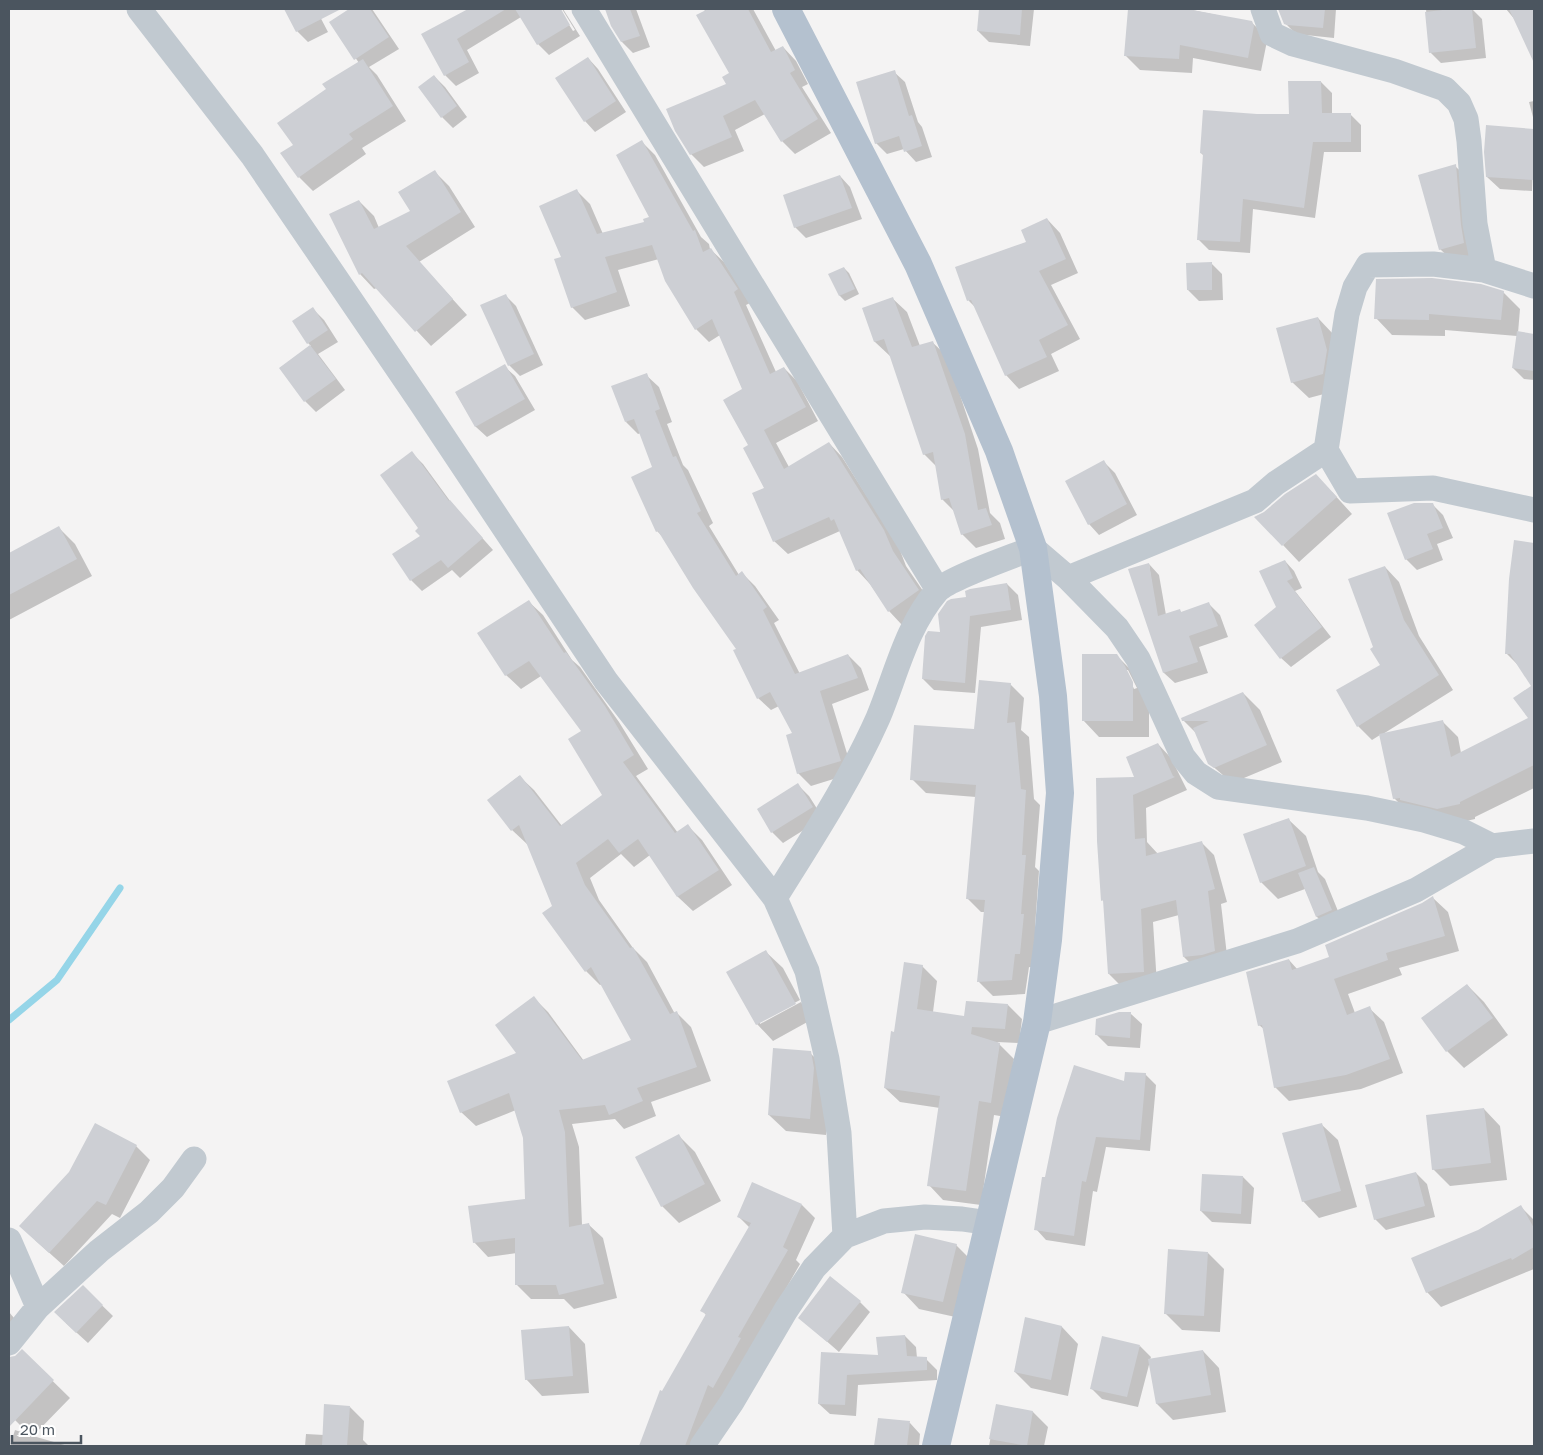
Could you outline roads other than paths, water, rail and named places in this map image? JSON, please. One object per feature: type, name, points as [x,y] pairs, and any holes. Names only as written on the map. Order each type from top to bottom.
[{"type":"main road","points":[[786,9],[918,264],[999,451],[1033,548],[1052,696],[1060,793],[1048,940],[1038,1022],[936,1446]]},
{"type":"street","points":[[139,9],[252,155],[422,403],[606,681],[775,898],[807,971],[827,1059],[839,1133],[845,1236]]},
{"type":"street","points":[[584,9],[938,590]]},
{"type":"street","points":[[1263,9],[1272,34],[1293,44],[1394,71],[1444,89],[1459,103],[1466,119],[1475,224],[1484,270]]},
{"type":"street","points":[[1534,286],[1484,270],[1433,264],[1368,265],[1355,287],[1347,314],[1326,450],[1350,490],[1433,488],[1534,510]]},
{"type":"street","points":[[1068,578],[1255,500],[1276,483],[1326,450]]},
{"type":"street","points":[[775,898],[842,788],[878,718],[908,636],[938,590],[956,579],[1033,548],[1068,578],[1118,628],[1138,660],[1183,757],[1196,773],[1218,787],[1367,808],[1424,820],[1464,832],[1492,846]]},
{"type":"street","points":[[1038,1022],[1297,941],[1416,890],[1492,846],[1534,841]]},
{"type":"street","points":[[9,1343],[38,1307],[99,1251],[149,1212],[173,1188],[194,1159]]},
{"type":"street","points":[[702,1446],[732,1402],[786,1310],[814,1268],[845,1236],[884,1221],[924,1217],[990,1223]]},
{"type":"street","points":[[9,1240],[38,1307]]},
{"type":"waterway","points":[[9,1020],[57,980],[120,888]]}]
